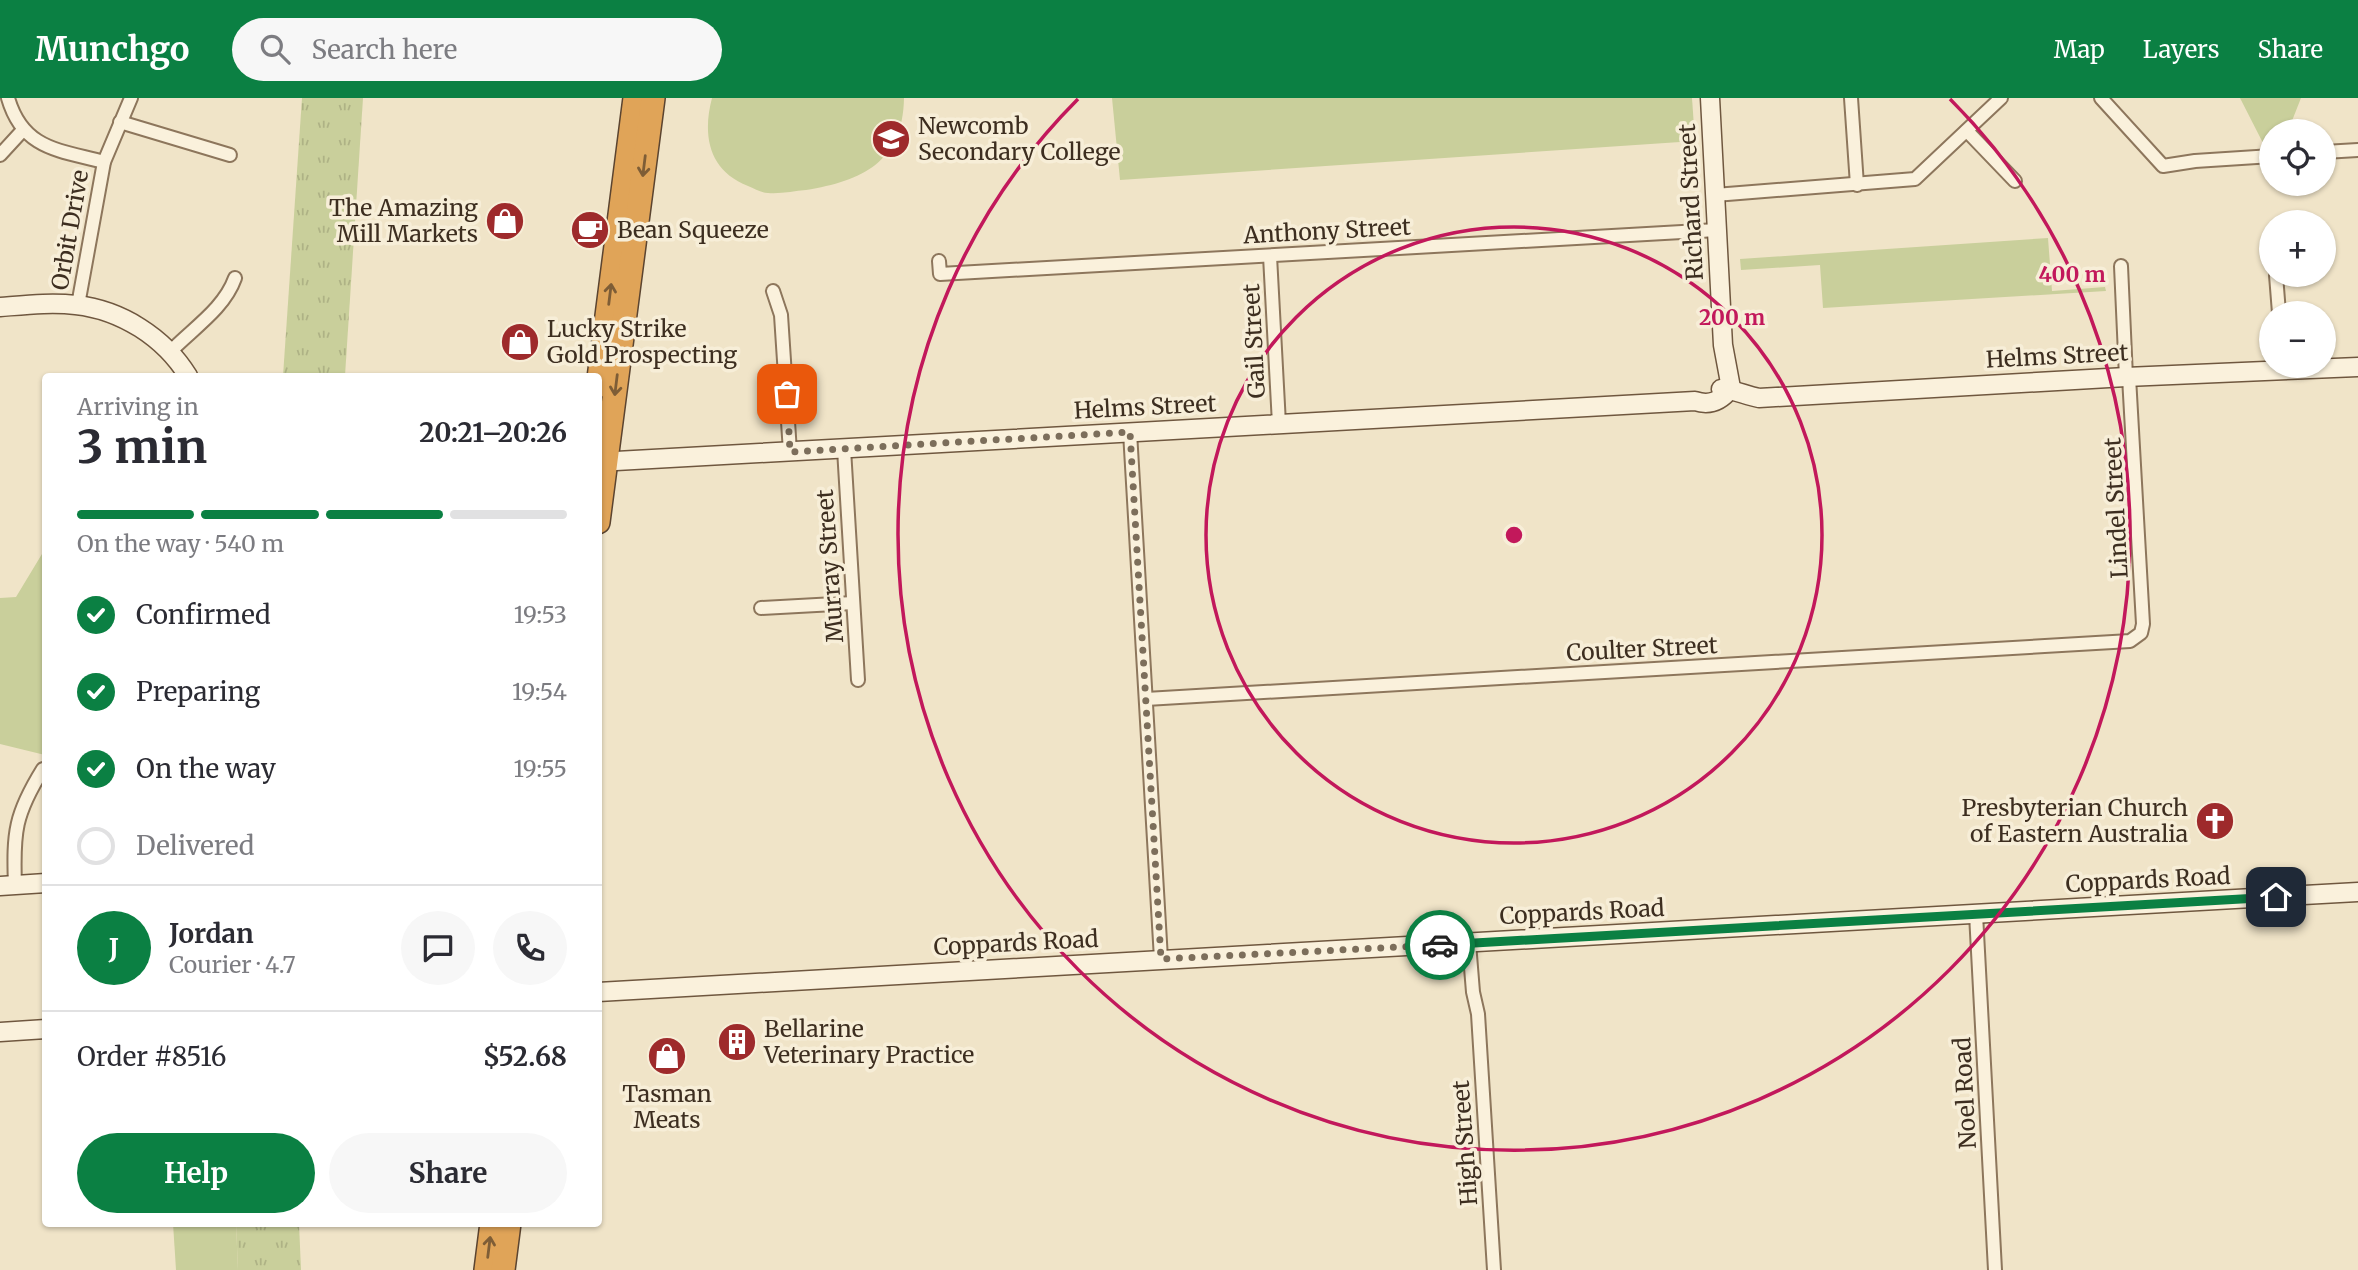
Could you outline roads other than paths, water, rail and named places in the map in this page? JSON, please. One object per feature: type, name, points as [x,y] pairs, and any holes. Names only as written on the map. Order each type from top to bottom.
[{"type":"highway","points":[[600,373],[635,98]]},
{"type":"highway","points":[[602,461],[653,98]]},
{"type":"highway","points":[[486,1270],[491,1227]]},
{"type":"highway","points":[[503,1270],[508,1227]]},
{"type":"street","points":[[0,155],[23,130],[8,98]]},
{"type":"street","name":"Orbit Drive","points":[[78,305],[104,162],[131,98]]},
{"type":"street","name":"Richard Street","points":[[1710,98],[1726,391]]},
{"type":"street","points":[[1850,98],[1857,185]]},
{"type":"street","points":[[1715,195],[1915,179],[2001,98]]},
{"type":"street","points":[[2101,98],[2163,166],[2259,157]]},
{"type":"street","points":[[120,122],[230,155]]},
{"type":"street","name":"Orbit Drive","points":[[23,130],[48,148],[104,162]]},
{"type":"street","points":[[1967,131],[2015,181]]},
{"type":"street","points":[[2336,151],[2358,150]]},
{"type":"street","name":"Anthony Street","points":[[939,273],[1717,230]]},
{"type":"street","name":"Gail Street","points":[[1270,256],[1279,424]]},
{"type":"street","name":"Lindel Street","points":[[2121,266],[2143,620],[2143,628],[2138,635]]},
{"type":"street","points":[[170,352],[223,302],[235,278]]},
{"type":"street","points":[[773,291],[782,315],[790,452]]},
{"type":"street","points":[[0,307],[78,305],[115,314],[150,335],[170,352],[185,373]]},
{"type":"street","name":"Helms Street","points":[[2336,367],[2358,367]]},
{"type":"street","name":"Helms Street","points":[[602,461],[1695,401],[1726,391],[1759,398],[2259,369]]},
{"type":"street","points":[[1130,432],[1161,959]]},
{"type":"street","name":"Murray Street","points":[[844,449],[858,680]]},
{"type":"street","points":[[761,608],[853,603]]},
{"type":"street","name":"Coulter Street","points":[[1146,699],[2124,642],[2138,635]]},
{"type":"street","points":[[42,771],[27,795],[16,823],[7,886],[42,883]]},
{"type":"street","name":"Coppards Road","points":[[602,992],[2358,892]]},
{"type":"street","name":"Noel Road","points":[[1976,914],[1995,1270]]},
{"type":"street","name":"High Street","points":[[1473,943],[1480,991],[1478,1014],[1494,1270]]},
{"type":"street","points":[[0,1032],[42,1029]]},
{"type":"place","name":"Newcomb Secondary College","points":[[891,139]]},
{"type":"place","name":"The Amazing Mill Markets","points":[[505,221]]},
{"type":"place","name":"Bean Squeeze","points":[[590,230]]},
{"type":"place","name":"Lucky Strike Gold Prospecting","points":[[520,342]]},
{"type":"place","name":"Presbyterian Church of Eastern Australia","points":[[2215,821]]},
{"type":"place","name":"Bellarine Veterinary Practice","points":[[737,1042]]},
{"type":"place","name":"Tasman Meats","points":[[667,1056]]}]
